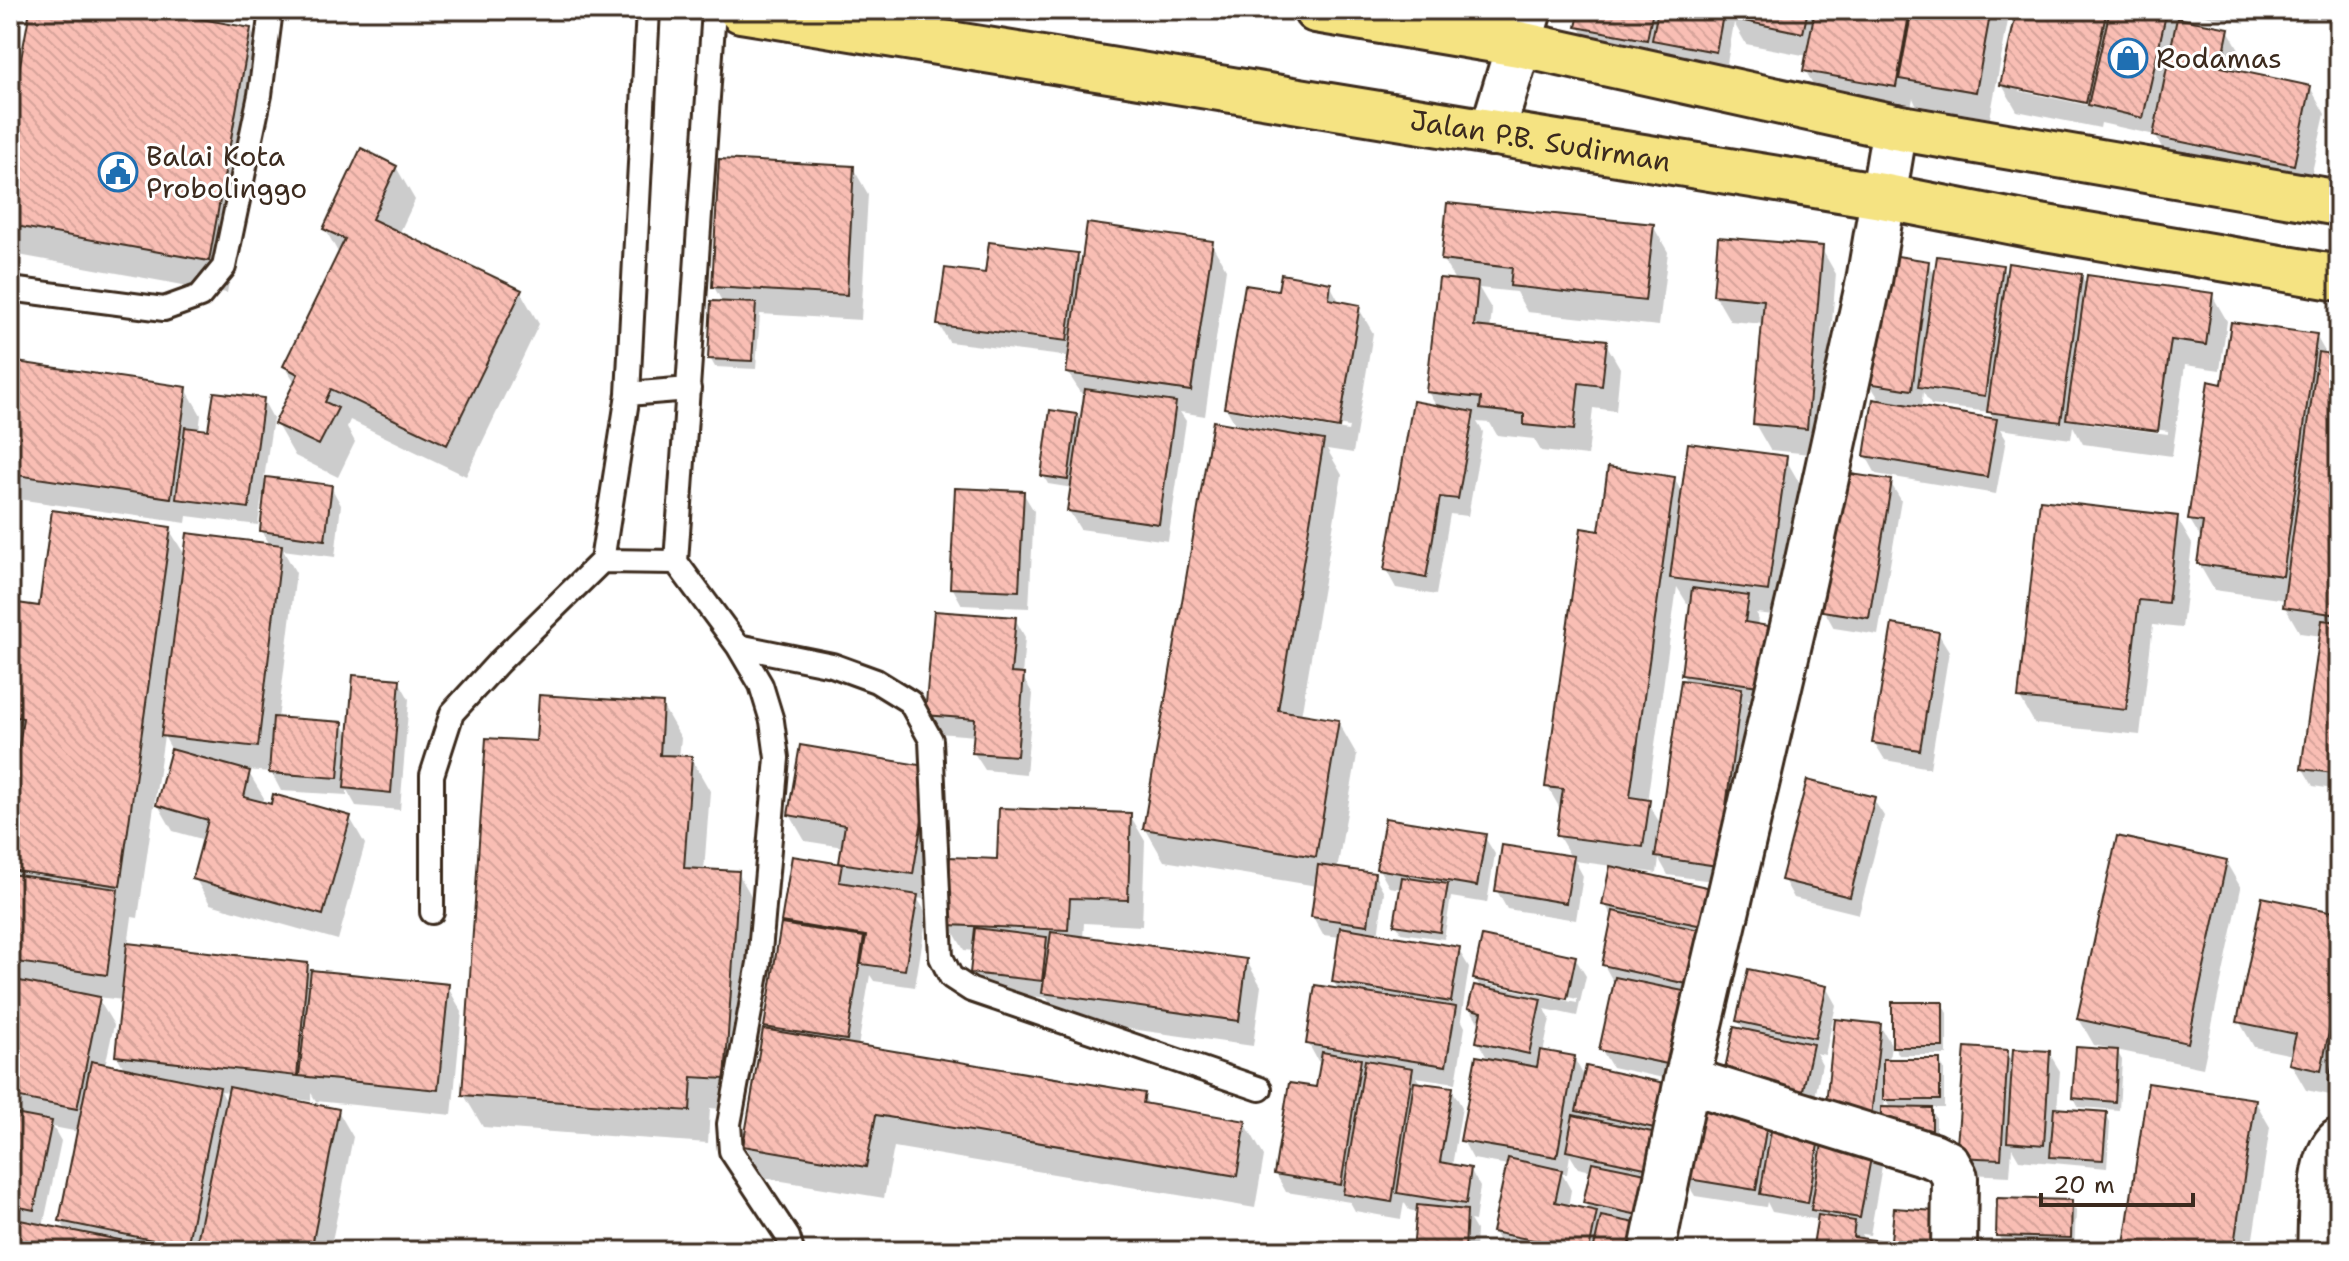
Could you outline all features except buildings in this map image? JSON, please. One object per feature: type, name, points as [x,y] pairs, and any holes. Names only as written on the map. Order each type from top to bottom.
[{"type":"main road","name":"Jalan P.B. Sudirman","points":[[741,10],[1882,196],[2034,226],[2339,278]]},
{"type":"main road","points":[[1316,10],[1524,27],[1895,127],[2339,203]]},
{"type":"street","points":[[1492,133],[1524,27]]},
{"type":"street","points":[[1652,1251],[1687,1080],[1801,592],[1869,281],[1895,127]]},
{"type":"street","points":[[1687,1080],[1933,1156],[1947,1163],[1955,1177],[1954,1251]]},
{"type":"street","points":[[2320,1251],[2324,1178],[2333,1146],[2339,1141]]},
{"type":"lane","points":[[10,289],[164,309],[200,296],[224,267],[260,95],[271,10]]},
{"type":"lane","points":[[432,912],[432,775],[452,713],[602,561],[628,394],[648,10]]},
{"type":"lane","points":[[714,10],[676,562],[738,646],[761,685],[772,721],[777,758],[759,963],[729,1124],[731,1151],[788,1237],[792,1251]]},
{"type":"lane","points":[[628,394],[689,389]]},
{"type":"lane","points":[[602,561],[676,562]]},
{"type":"lane","points":[[738,646],[832,665],[876,681],[910,702],[931,740],[941,957],[951,977],[971,990],[1260,1089]]},
{"type":"place","name":"Rodamas","points":[[2128,58]]},
{"type":"place","name":"Balai Kota Probolinggo","points":[[118,172]]}]
